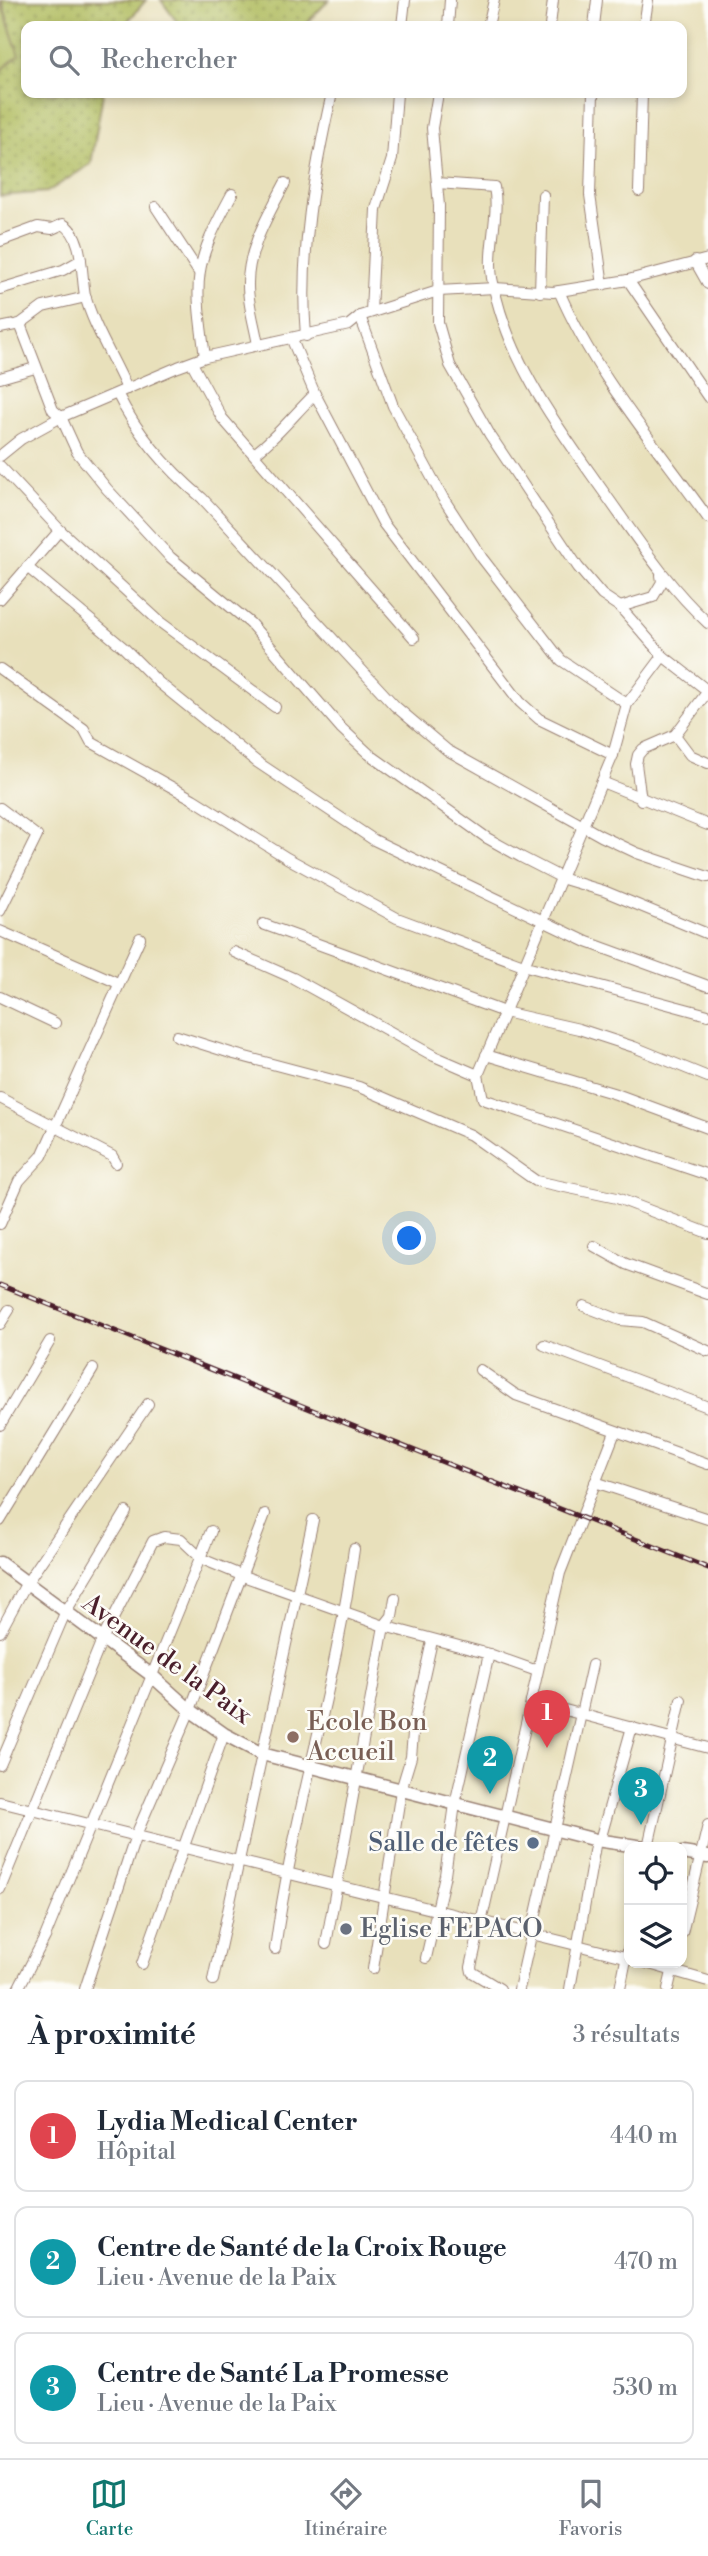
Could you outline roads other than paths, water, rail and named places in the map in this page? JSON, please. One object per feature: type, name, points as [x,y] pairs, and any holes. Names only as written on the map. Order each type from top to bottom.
[{"type":"street","points":[[403,21],[405,0]]},
{"type":"street","points":[[448,21],[450,0]]},
{"type":"street","points":[[489,21],[494,0]]},
{"type":"street","points":[[551,21],[553,0]]},
{"type":"street","points":[[595,21],[597,0]]},
{"type":"street","points":[[645,21],[649,0]]},
{"type":"street","points":[[306,336],[304,299],[311,202],[330,98]]},
{"type":"street","points":[[397,98],[392,159],[376,209],[366,314],[393,406],[443,498],[482,558],[562,660],[627,704]]},
{"type":"street","points":[[437,98],[432,128],[442,344],[472,406],[578,567],[602,595],[620,607],[663,656],[708,691],[675,735],[643,749],[638,755],[636,764],[641,800]]},
{"type":"street","points":[[593,98],[590,195],[603,285]]},
{"type":"street","points":[[639,191],[642,98]]},
{"type":"street","points":[[258,345],[248,285],[250,269],[258,237],[285,183]]},
{"type":"street","points":[[436,183],[494,187],[491,275],[523,370],[551,419],[661,574],[708,623]]},
{"type":"street","points":[[205,357],[197,306],[200,258],[206,241],[232,194]]},
{"type":"street","points":[[540,292],[542,195]]},
{"type":"street","points":[[156,207],[198,270],[198,284]]},
{"type":"street","points":[[0,241],[38,227],[51,229],[63,224],[67,226],[81,260],[86,297],[122,392],[128,416],[178,477],[215,512],[395,706],[461,759],[581,826],[637,853],[708,877]]},
{"type":"street","points":[[0,456],[21,439],[61,417],[205,357],[292,340],[349,325],[366,314],[438,291],[495,288],[559,291],[628,280],[708,259]]},
{"type":"street","points":[[0,289],[63,270],[81,260]]},
{"type":"street","points":[[695,261],[708,284]]},
{"type":"street","points":[[628,280],[708,397]]},
{"type":"street","points":[[559,291],[576,331],[600,369],[708,518]]},
{"type":"street","points":[[0,328],[20,324],[43,307],[86,297]]},
{"type":"street","points":[[20,324],[53,410],[61,417],[78,452],[107,489],[170,557],[250,623],[350,737],[424,795],[487,838],[561,877],[708,934]]},
{"type":"street","points":[[292,340],[316,394],[383,523],[520,702],[551,726],[613,755]]},
{"type":"street","points":[[192,363],[214,407],[414,638]]},
{"type":"street","points":[[0,378],[35,368]]},
{"type":"street","points":[[254,454],[268,444],[281,426],[316,394]]},
{"type":"street","points":[[0,466],[60,530],[160,622],[275,707]]},
{"type":"street","points":[[0,598],[60,530]]},
{"type":"street","points":[[27,567],[197,714],[257,762],[392,851],[546,920],[587,942],[708,986]]},
{"type":"street","points":[[620,607],[653,597],[662,582],[661,574]]},
{"type":"street","points":[[663,656],[627,704],[613,755],[581,826],[546,920],[478,1075],[483,1099],[708,1175]]},
{"type":"street","points":[[0,669],[84,729],[91,743],[193,799],[287,858],[397,918],[526,965],[708,1016]]},
{"type":"street","points":[[675,735],[691,755],[708,763]]},
{"type":"street","points":[[602,782],[708,825]]},
{"type":"street","points":[[0,808],[37,836],[0,911]]},
{"type":"street","points":[[263,924],[504,1012],[601,1036],[708,1077]]},
{"type":"street","points":[[0,931],[118,983]]},
{"type":"street","points":[[0,1224],[19,1181],[42,1156],[139,938]]},
{"type":"street","points":[[234,952],[293,978],[434,1056],[478,1075]]},
{"type":"street","points":[[0,998],[55,1023]]},
{"type":"street","points":[[177,1036],[359,1087],[471,1135],[536,1181],[607,1195],[708,1233]]},
{"type":"street","points":[[486,1055],[616,1094],[708,1128]]},
{"type":"street","points":[[0,1098],[112,1156],[116,1163]]},
{"type":"street","points":[[594,1247],[626,1264],[708,1294]]},
{"type":"street","points":[[584,1306],[620,1320],[643,1322],[708,1351]]},
{"type":"street","points":[[0,1324],[9,1310]]},
{"type":"street","points":[[0,1425],[50,1341]]},
{"type":"street","points":[[544,1345],[708,1407]]},
{"type":"street","points":[[0,1521],[93,1369]]},
{"type":"street","points":[[480,1370],[516,1395],[708,1464]]},
{"type":"street","points":[[0,1632],[26,1584],[148,1404]]},
{"type":"street","points":[[500,1989],[472,1972],[559,1573],[615,1432]]},
{"type":"street","points":[[595,1482],[708,1519]]},
{"type":"street","points":[[0,1765],[65,1613],[126,1512]]},
{"type":"street","points":[[85,1989],[136,1835],[190,1710],[265,1514]]},
{"type":"street","points":[[214,1980],[295,1592],[313,1521]]},
{"type":"street","points":[[18,1989],[45,1937],[150,1674],[202,1559],[211,1531]]},
{"type":"street","points":[[0,1889],[102,1640],[153,1541],[164,1537],[181,1539],[202,1559],[243,1576],[432,1642],[489,1654],[537,1671]]},
{"type":"street","points":[[275,1949],[285,1873],[345,1611],[354,1549]]},
{"type":"street","name":"Avenue de la Paix","points":[[0,1563],[150,1674],[190,1710],[224,1734],[261,1754],[598,1840],[624,1844]]},
{"type":"street","points":[[326,1944],[338,1885],[353,1779],[384,1626],[391,1616],[395,1598]]},
{"type":"street","points":[[373,1969],[401,1790],[411,1757],[414,1722],[432,1642]]},
{"type":"street","points":[[426,1958],[455,1804],[489,1654]]},
{"type":"street","points":[[519,1989],[553,1828],[592,1665]]},
{"type":"street","points":[[647,1842],[675,1738],[681,1700]]},
{"type":"street","points":[[531,1702],[708,1748]]},
{"type":"street","points":[[570,1989],[598,1840],[632,1727]]},
{"type":"street","points":[[142,1964],[181,1848],[224,1734]]},
{"type":"street","points":[[0,1802],[90,1822],[181,1848],[386,1896],[624,1957]]},
{"type":"street","points":[[687,1916],[704,1856],[708,1825]]},
{"type":"street","points":[[620,1989],[625,1968]]},
{"type":"street","points":[[668,1989],[673,1968]]},
{"type":"street","points":[[678,1968],[708,1981]]},
{"type":"railway","points":[[0,1285],[708,1568]]},
{"type":"place","name":"Ecole Bon Accueil","points":[[293,1737]]},
{"type":"place","name":"Lydia Medical Center","points":[[547,1748]]},
{"type":"place","name":"Centre de Santé de la Croix Rouge","points":[[490,1794]]},
{"type":"place","name":"Centre de Santé La Promesse","points":[[641,1825]]},
{"type":"place","name":"Salle de fêtes","points":[[533,1843]]},
{"type":"place","name":"Eglise FEPACO","points":[[346,1929]]}]
